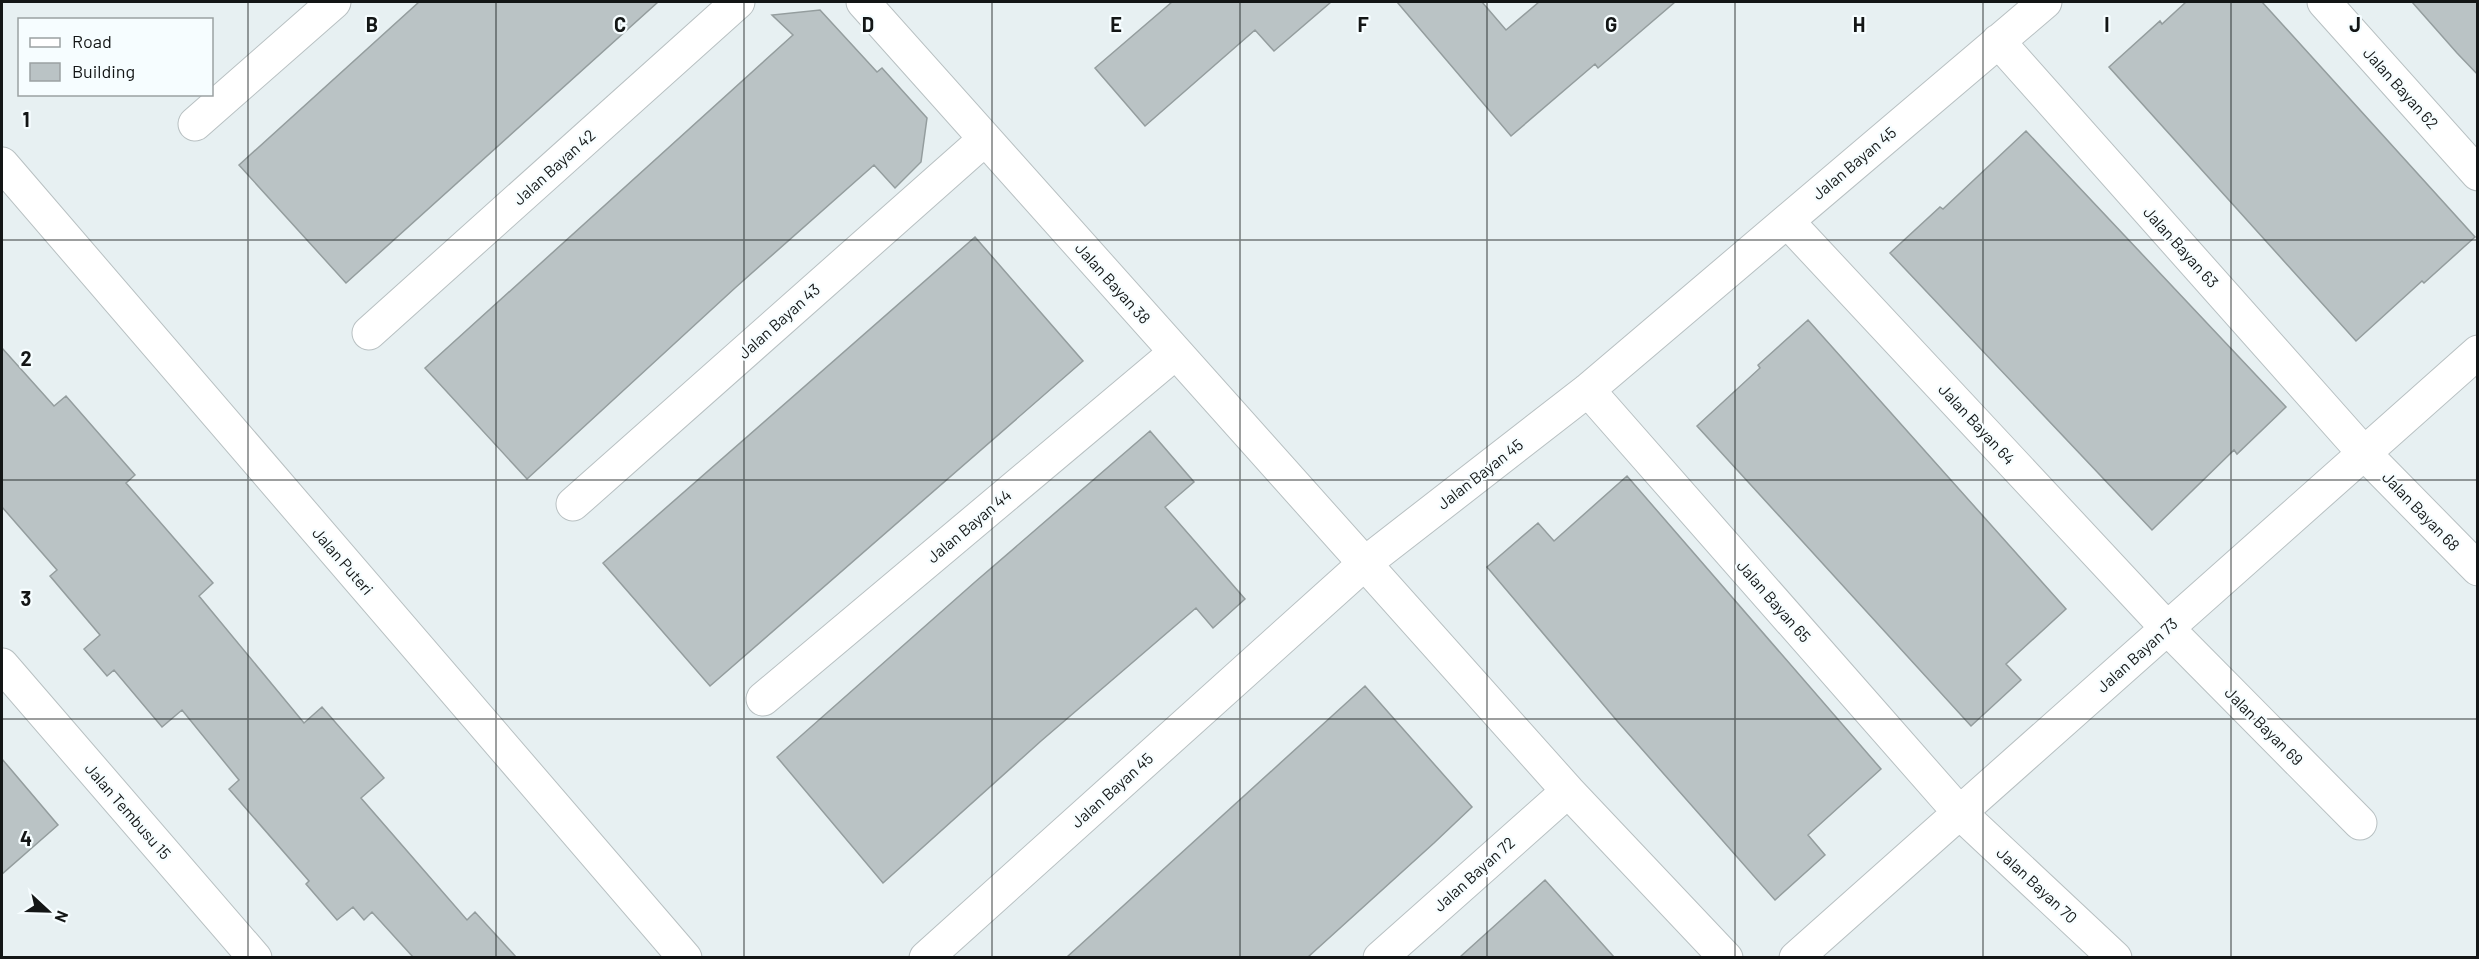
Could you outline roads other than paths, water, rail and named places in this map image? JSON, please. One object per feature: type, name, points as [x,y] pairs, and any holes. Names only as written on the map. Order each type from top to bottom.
[{"type":"street","points":[[195,124],[334,2]]},
{"type":"street","name":"Jalan Bayan 42","points":[[369,333],[738,2]]},
{"type":"street","name":"Jalan Bayan 38","points":[[862,2],[1568,791],[1726,957]]},
{"type":"street","name":"Jalan Bayan 45","points":[[926,957],[1364,564],[1588,390],[2046,2]]},
{"type":"street","name":"Jalan Bayan 62","points":[[2324,2],[2478,174]]},
{"type":"street","name":"Jalan Bayan 63","points":[[1998,41],[2364,453]]},
{"type":"street","name":"Jalan Bayan 43","points":[[573,504],[985,139]]},
{"type":"street","name":"Jalan Puteri","points":[[2,164],[685,957]]},
{"type":"street","name":"Jalan Bayan 64","points":[[1787,221],[2167,628]]},
{"type":"street","name":"Jalan Bayan 44","points":[[763,699],[1175,352]]},
{"type":"street","name":"Jalan Bayan 73","points":[[1796,957],[2478,352]]},
{"type":"street","name":"Jalan Bayan 65","points":[[1588,390],[1959,812]]},
{"type":"street","name":"Jalan Bayan 68","points":[[2364,453],[2478,569]]},
{"type":"street","name":"Jalan Bayan 69","points":[[2167,628],[2360,823]]},
{"type":"street","name":"Jalan Tembusu 15","points":[[2,665],[255,957]]},
{"type":"street","name":"Jalan Bayan 72","points":[[1380,957],[1568,791]]},
{"type":"street","name":"Jalan Bayan 70","points":[[1959,812],[2115,957]]}]
